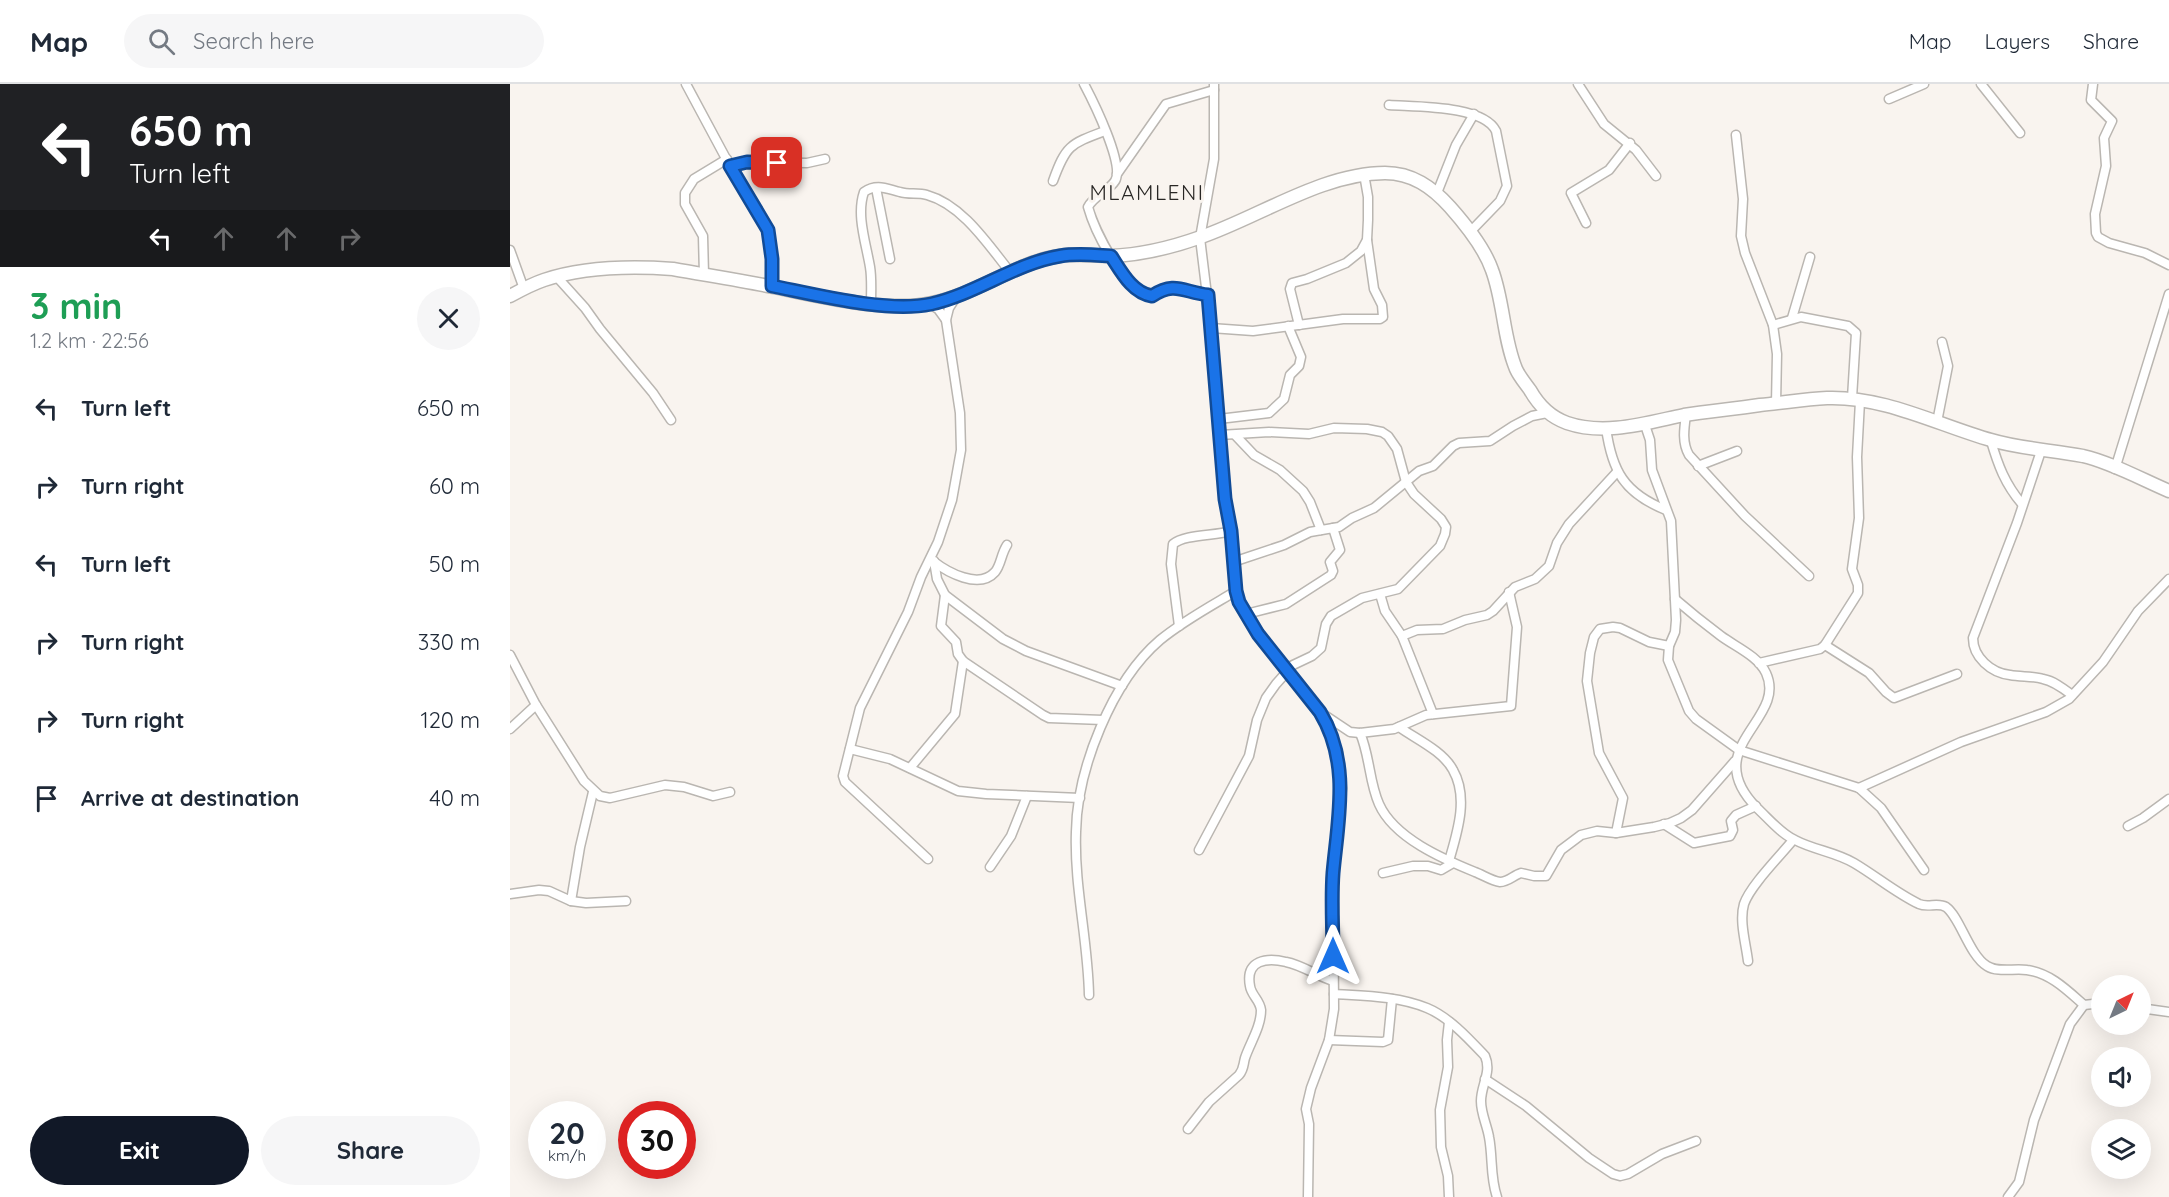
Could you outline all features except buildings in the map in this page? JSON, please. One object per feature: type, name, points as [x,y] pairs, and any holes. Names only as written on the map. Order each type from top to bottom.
[{"type":"main road","points":[[510,296],[544,280],[557,277],[598,269],[647,267],[673,269],[871,304],[930,304],[956,297],[1033,263],[1062,255],[1111,256],[1144,252],[1200,238],[1310,190],[1364,174],[1395,174],[1428,186],[1437,193],[1470,232],[1492,268],[1517,371],[1547,413],[1562,421],[1577,426],[1606,428],[1645,425],[1686,415],[1826,398],[1856,400],[1904,411],[1991,441],[2082,456],[2169,492]]},
{"type":"street","points":[[686,84],[768,230],[772,259],[772,286]]},
{"type":"street","points":[[1084,84],[1115,158],[1117,174]]},
{"type":"street","points":[[1578,84],[1604,124],[1630,143],[1656,176]]},
{"type":"street","points":[[1889,99],[1924,84]]},
{"type":"street","points":[[1981,84],[2020,133]]},
{"type":"street","points":[[2093,84],[2091,100],[2112,121],[2104,138],[2106,166],[2095,214],[2098,237],[2169,265]]},
{"type":"street","points":[[1208,295],[1173,287],[1164,288],[1152,296],[1127,281],[1111,256],[1088,207],[1115,181],[1117,174],[1166,104],[1214,87],[1214,159],[1200,238],[1208,295],[1225,499],[1231,531],[1236,591],[1246,614],[1287,673],[1320,712],[1327,724],[1338,753],[1342,788],[1333,874],[1334,1009],[1329,1040],[1311,1088],[1306,1109],[1309,1125],[1308,1197]]},
{"type":"street","points":[[1389,105],[1474,114],[1489,122],[1496,131],[1508,186],[1500,201],[1470,232]]},
{"type":"street","points":[[1437,193],[1456,145],[1474,114]]},
{"type":"street","points":[[1053,181],[1067,149],[1076,142],[1105,131]]},
{"type":"street","points":[[1736,135],[1743,199],[1741,236],[1745,253],[1773,325],[1777,354],[1776,404]]},
{"type":"street","points":[[1586,224],[1571,192],[1609,170],[1630,143]]},
{"type":"street","points":[[704,275],[703,236],[685,204],[685,193],[694,179],[729,163],[797,163],[825,159]]},
{"type":"street","points":[[1211,328],[1253,331],[1343,319],[1383,317],[1382,305],[1374,289],[1367,240],[1368,197],[1364,174]]},
{"type":"street","points":[[871,304],[870,269],[862,214],[864,192],[876,188],[886,187],[898,192],[926,195],[946,204],[966,220],[1011,273]]},
{"type":"street","points":[[876,188],[891,259]]},
{"type":"street","points":[[1299,325],[1290,290],[1292,283],[1346,263],[1360,254],[1367,240]]},
{"type":"street","points":[[510,250],[524,289]]},
{"type":"street","points":[[1792,318],[1810,257]]},
{"type":"street","points":[[557,277],[585,308],[671,420]]},
{"type":"street","points":[[2115,469],[2169,294]]},
{"type":"street","points":[[928,859],[844,780],[856,718],[932,560],[952,500],[961,450],[960,413],[946,320],[949,308],[956,297]]},
{"type":"street","points":[[930,304],[938,309],[946,320]]},
{"type":"street","points":[[1760,663],[1813,652],[1825,645],[1857,593],[1858,585],[1852,569],[1859,518],[1856,333],[1848,326],[1801,316],[1773,325]]},
{"type":"street","points":[[1219,419],[1269,413],[1284,399],[1292,372],[1300,364],[1301,357],[1288,326]]},
{"type":"street","points":[[1937,422],[1948,366],[1942,342]]},
{"type":"street","points":[[1233,562],[1268,551],[1300,536],[1333,528],[1374,508],[1419,471],[1433,466],[1453,446],[1490,441],[1532,416],[1547,413]]},
{"type":"street","points":[[1686,415],[1684,434],[1686,450],[1698,466],[1745,516],[1809,576]]},
{"type":"street","points":[[1645,425],[1650,440],[1652,470],[1672,530],[1675,632],[1669,646],[1670,666],[1692,715],[1738,754],[1859,788],[1881,807],[1924,870]]},
{"type":"street","points":[[1200,850],[1248,756],[1261,709],[1271,691],[1293,665],[1312,656],[1321,648],[1326,624],[1331,616],[1362,598],[1398,589],[1440,546],[1446,526],[1417,499],[1406,482],[1396,449],[1388,436],[1382,432],[1334,428],[1309,434],[1269,432],[1220,435]]},
{"type":"street","points":[[1606,428],[1611,457],[1617,472],[1633,490],[1666,510]]},
{"type":"street","points":[[1235,435],[1254,455],[1280,470],[1303,491],[1321,530]]},
{"type":"street","points":[[1991,441],[2000,472],[2008,488],[2022,504]]},
{"type":"street","points":[[1698,466],[1737,451]]},
{"type":"street","points":[[2041,451],[2017,523],[1972,638],[1976,655],[1996,670],[2007,675],[2043,679],[2072,695]]},
{"type":"street","points":[[1402,636],[1417,630],[1443,629],[1465,620],[1487,615],[1515,587],[1535,579],[1545,571],[1569,524],[1617,472]]},
{"type":"street","points":[[1246,614],[1286,604],[1331,575],[1333,571],[1330,562],[1340,550],[1333,528]]},
{"type":"street","points":[[1179,626],[1172,564],[1173,544],[1179,540],[1220,535],[1231,531]]},
{"type":"street","points":[[932,560],[950,572],[979,580],[996,571],[1000,556],[1007,545]]},
{"type":"street","points":[[932,560],[945,596],[1003,639],[1015,646],[1122,686]]},
{"type":"street","points":[[1859,788],[1961,742],[2046,712],[2072,695],[2103,662],[2138,611],[2169,579]]},
{"type":"street","points":[[1089,995],[1088,960],[1078,895],[1076,832],[1080,798],[1096,735],[1122,686],[1146,654],[1179,626],[1236,591]]},
{"type":"street","points":[[1320,712],[1350,732],[1360,734],[1398,727],[1426,715],[1511,706],[1516,627],[1509,592]]},
{"type":"street","points":[[1380,594],[1385,611],[1402,636],[1433,714]]},
{"type":"street","points":[[945,596],[941,626],[956,642],[958,654],[963,661],[1047,717],[1103,720]]},
{"type":"street","points":[[1360,734],[1369,757],[1378,803],[1384,814],[1422,847],[1451,862],[1500,882],[1521,873],[1546,876],[1557,856],[1575,839],[1597,831],[1616,832],[1664,824],[1681,818],[1692,810],[1738,754],[1768,696],[1766,674],[1760,663],[1698,619],[1675,599]]},
{"type":"street","points":[[1616,832],[1623,798],[1599,753],[1587,681],[1594,637],[1600,629],[1613,627],[1649,642],[1669,646]]},
{"type":"street","points":[[1825,645],[1869,673],[1886,693],[1894,698],[1957,674]]},
{"type":"street","points":[[510,657],[536,705],[593,792],[610,798],[672,784],[713,796],[730,792]]},
{"type":"street","points":[[910,768],[956,714],[963,661]]},
{"type":"street","points":[[510,729],[536,705]]},
{"type":"street","points":[[1383,873],[1413,866],[1428,866],[1441,870],[1451,862],[1460,821],[1460,799],[1453,769],[1430,748],[1398,727]]},
{"type":"street","points":[[850,749],[874,754],[958,791],[1080,798]]},
{"type":"street","points":[[1738,754],[1735,768],[1738,784],[1756,806],[1793,840],[1854,863],[1886,885],[1921,904],[1944,906],[1950,911],[1972,950],[1988,968],[1995,970],[2026,969],[2045,975],[2084,1005]]},
{"type":"street","points":[[571,901],[580,847],[593,792]]},
{"type":"street","points":[[990,867],[1011,836],[1027,796]]},
{"type":"street","points":[[2128,826],[2169,799]]},
{"type":"street","points":[[1664,824],[1691,843],[1701,843],[1730,836],[1733,830],[1731,821],[1734,816],[1756,806]]},
{"type":"street","points":[[1748,961],[1743,918],[1744,904],[1755,886],[1793,840]]},
{"type":"street","points":[[510,894],[539,890],[549,891],[571,901],[604,904],[626,901]]},
{"type":"street","points":[[1188,1129],[1201,1110],[1243,1069],[1260,1018],[1258,999],[1250,986],[1251,973],[1258,962],[1263,959],[1286,962],[1333,981]]},
{"type":"street","points":[[1334,994],[1392,999],[1427,1008],[1449,1022],[1485,1056],[1488,1063],[1481,1103],[1490,1138],[1492,1180],[1497,1197]]},
{"type":"street","points":[[1329,1040],[1383,1042],[1388,1040],[1392,999]]},
{"type":"street","points":[[2008,1197],[2019,1182],[2034,1120],[2070,1024],[2084,1005],[2091,1004]]},
{"type":"street","points":[[2151,1010],[2169,1012]]},
{"type":"street","points":[[1449,1022],[1448,1067],[1440,1110],[1441,1147],[1448,1176],[1449,1197]]},
{"type":"street","points":[[1485,1079],[1526,1106],[1589,1158],[1613,1174],[1620,1176],[1628,1174],[1662,1154],[1696,1141]]},
{"type":"district","name":"MLAMLENI","points":[[1147,192]]},
{"type":"route","points":[[777,163],[741,162],[730,166],[768,230],[773,273],[772,286],[871,304],[914,306],[956,297],[1048,258],[1062,255],[1111,256],[1127,281],[1147,295],[1152,296],[1164,288],[1173,287],[1208,295],[1225,499],[1239,602],[1258,634],[1320,712],[1338,753],[1342,788],[1333,874],[1333,956]]}]
